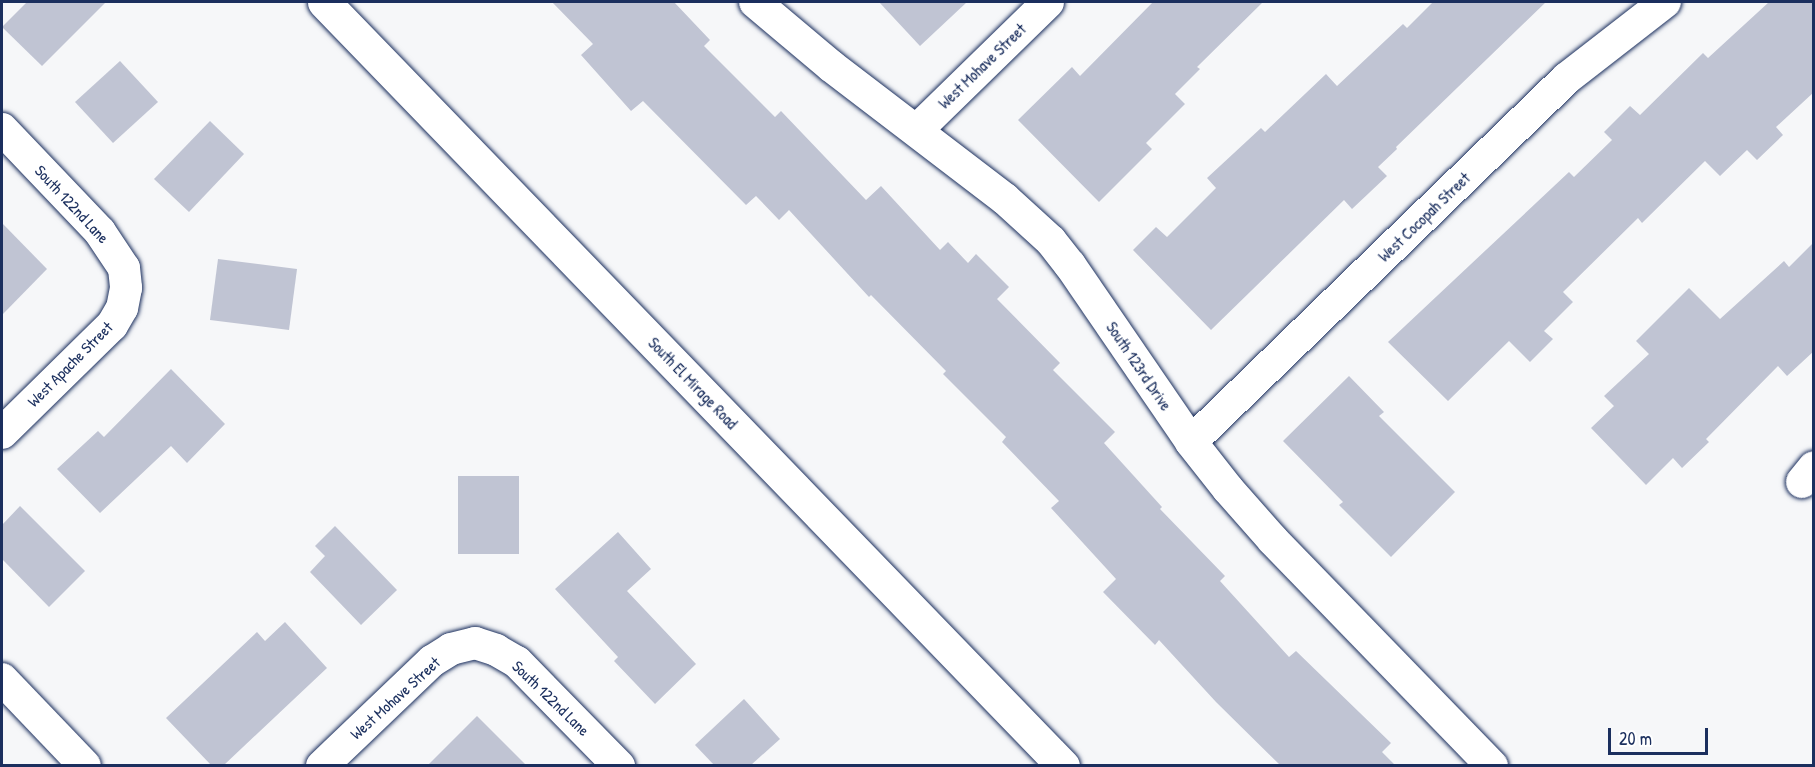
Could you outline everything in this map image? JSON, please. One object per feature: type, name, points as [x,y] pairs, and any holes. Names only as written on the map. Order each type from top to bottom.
[{"type":"main road","name":"South El Mirage Road","points":[[324,2],[1063,765]]},
{"type":"street","name":"South 123rd Drive","points":[[755,2],[831,66],[1005,199],[1051,242],[1070,265],[1191,442],[1273,540],[1492,765]]},
{"type":"street","name":"West Mohave Street","points":[[917,130],[1048,2]]},
{"type":"street","name":"West Cocopah Street","points":[[1191,442],[1566,78],[1665,2]]},
{"type":"street","name":"South 122nd Lane","points":[[2,129],[100,232],[124,268],[126,288]]},
{"type":"street","name":"West Apache Street","points":[[2,433],[112,325],[122,308],[126,288]]},
{"type":"street","name":"West Mohave Street","points":[[322,765],[432,661],[451,649],[475,643]]},
{"type":"street","name":"South 122nd Lane","points":[[475,643],[496,650],[517,662],[619,765]]},
{"type":"street","points":[[2,679],[85,765]]},
{"type":"building","points":[[27,2],[106,2],[42,66],[2,27]]},
{"type":"building","points":[[552,2],[674,2],[710,40],[704,46],[775,117],[781,111],[866,200],[881,186],[940,250],[948,242],[968,263],[976,254],[1009,287],[997,299],[1060,363],[1053,370],[1115,432],[1104,443],[1162,507],[1160,509],[1225,576],[1220,581],[1289,657],[1296,651],[1391,743],[1382,752],[1395,765],[1280,765],[1216,702],[1159,640],[1155,645],[1103,592],[1116,579],[1051,508],[1059,501],[1002,442],[1006,437],[943,374],[946,371],[871,295],[869,297],[789,210],[779,220],[756,196],[746,205],[643,101],[631,111],[581,55],[593,44]]},
{"type":"building","points":[[879,2],[967,2],[920,46]]},
{"type":"building","points":[[1153,2],[1263,2],[1197,67],[1200,69],[1175,94],[1185,104],[1146,143],[1152,149],[1099,202],[1018,120],[1072,67],[1080,76]]},
{"type":"building","points":[[1433,2],[1546,2],[1396,147],[1397,149],[1378,167],[1387,176],[1352,209],[1344,200],[1211,330],[1133,250],[1156,227],[1167,237],[1216,188],[1207,178],[1261,128],[1265,132],[1326,74],[1337,86],[1403,24],[1407,28]]},
{"type":"building","points":[[1769,2],[1814,2],[1814,92],[1776,127],[1783,135],[1757,160],[1747,150],[1720,176],[1705,161],[1642,223],[1638,218],[1563,292],[1573,302],[1544,331],[1553,339],[1530,362],[1509,341],[1448,401],[1388,342],[1569,172],[1574,177],[1612,140],[1604,132],[1630,106],[1640,115],[1703,53],[1708,58]]},
{"type":"building","points":[[120,61],[158,102],[113,143],[75,102]]},
{"type":"building","points":[[210,121],[244,154],[189,212],[154,179]]},
{"type":"building","points":[[2,223],[47,269],[2,315]]},
{"type":"building","points":[[1814,242],[1814,351],[1787,376],[1778,366],[1706,439],[1709,442],[1682,468],[1673,458],[1646,485],[1591,428],[1614,406],[1604,396],[1649,354],[1636,341],[1689,288],[1720,319],[1784,261],[1789,267]]},
{"type":"building","points":[[218,259],[297,269],[289,330],[210,320]]},
{"type":"building","points":[[171,369],[225,424],[187,463],[171,446],[100,513],[57,469],[98,431],[104,437]]},
{"type":"building","points":[[1349,376],[1384,412],[1379,416],[1455,492],[1391,557],[1339,505],[1343,502],[1283,441]]},
{"type":"building","points":[[458,476],[519,476],[519,554],[458,554]]},
{"type":"building","points":[[20,506],[85,571],[49,607],[2,559],[2,525]]},
{"type":"building","points":[[335,526],[397,590],[361,625],[310,572],[325,556],[315,546]]},
{"type":"building","points":[[618,532],[651,569],[627,591],[696,664],[655,704],[614,661],[618,657],[555,589]]},
{"type":"building","points":[[285,622],[327,668],[224,765],[211,765],[166,718],[257,632],[265,641]]},
{"type":"building","points":[[744,699],[780,739],[751,765],[714,765],[695,745]]},
{"type":"building","points":[[477,716],[526,765],[428,765]]}]
